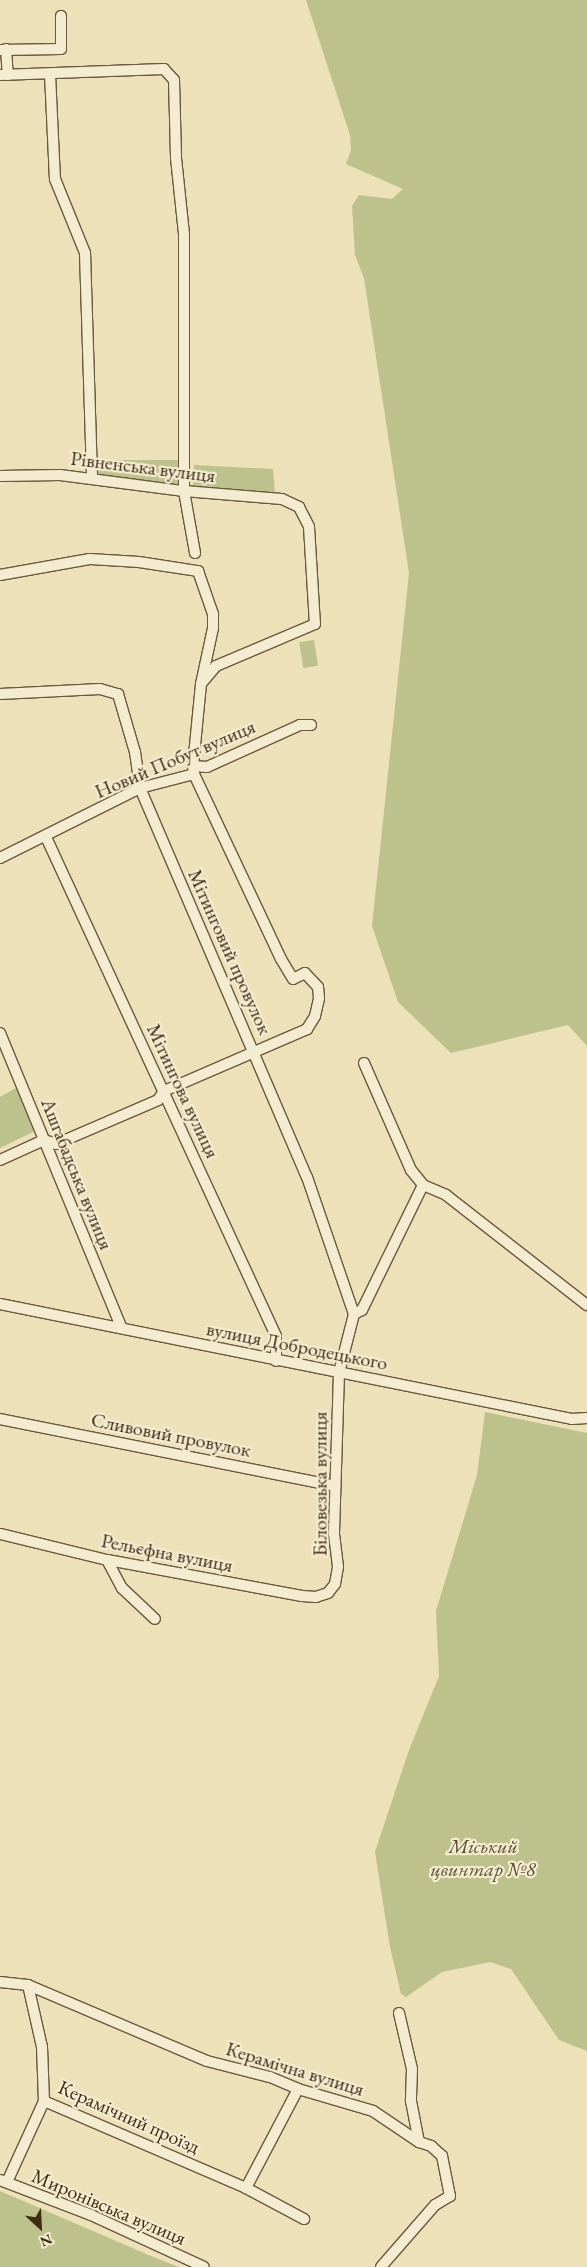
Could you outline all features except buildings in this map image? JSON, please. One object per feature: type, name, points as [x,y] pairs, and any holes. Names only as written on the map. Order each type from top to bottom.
[{"type":"street","points":[[61,16],[61,49],[3,49],[4,75],[164,69],[172,74],[176,158],[184,234],[184,491],[195,553]]},
{"type":"street","points":[[50,74],[55,179],[85,253],[92,480]]},
{"type":"street","name":"Рівненська вулиця","points":[[0,476],[60,475],[184,491],[282,499],[299,507],[309,527],[315,624],[216,666],[201,684]]},
{"type":"street","points":[[0,575],[90,559],[139,562],[198,571],[213,614],[201,684],[193,770],[281,959],[293,979],[305,973],[318,987],[319,998],[315,1016],[307,1029],[164,1091],[158,1100],[56,1144],[44,1140],[0,1160]]},
{"type":"street","name":"Мітинговий провулок","points":[[0,694],[100,689],[118,694],[135,752],[140,788],[307,1176],[354,1314]]},
{"type":"street","name":"Новий Побут вулиця","points":[[0,858],[46,837],[140,788],[207,767],[300,725],[311,725]]},
{"type":"street","name":"Мітингова вулиця","points":[[46,837],[276,1336],[276,1361]]},
{"type":"street","name":"Ашгабадська вулиця","points":[[0,1034],[121,1327]]},
{"type":"street","points":[[364,1063],[411,1170],[423,1185],[446,1195],[587,1305]]},
{"type":"street","points":[[354,1314],[362,1310],[423,1185]]},
{"type":"street","name":"вулиця Добродецького","points":[[0,1304],[572,1419],[587,1418]]},
{"type":"street","name":"Біловезька вулиця","points":[[328,1592],[335,1584],[338,1567],[334,1534],[339,1373],[354,1314]]},
{"type":"street","name":"Сливовий провулок","points":[[0,1419],[335,1486]]},
{"type":"street","name":"Рельєфна вулиця","points":[[0,1534],[107,1560],[302,1596],[316,1597],[328,1592]]},
{"type":"street","points":[[107,1560],[122,1588],[155,1618]]},
{"type":"street","name":"Керамічна вулиця","points":[[0,1982],[28,1985],[160,2044],[207,2062],[270,2077],[298,2089],[373,2111],[419,2142],[431,2146],[442,2156],[450,2196],[435,2205],[381,2267]]},
{"type":"street","name":"Керамічний проїзд","points":[[28,1985],[42,2047],[44,2101],[246,2188],[304,2219]]},
{"type":"street","points":[[399,2012],[412,2069],[411,2100],[419,2142]]},
{"type":"street","points":[[246,2188],[298,2089]]},
{"type":"street","points":[[3,2181],[44,2101]]},
{"type":"street","name":"Миронівська вулиця","points":[[3,2181],[90,2215],[204,2267]]},
{"type":"green space","points":[[306,0],[587,0],[587,1046],[568,1025],[451,1053],[398,1002],[372,926],[409,573],[364,278],[355,255],[352,206],[359,195],[392,199],[403,189],[346,164],[351,150],[350,135]]},
{"type":"green space","points":[[98,460],[180,460],[180,487],[96,476]]},
{"type":"green space","points":[[194,465],[273,469],[275,494],[193,486]]},
{"type":"green space","points":[[314,640],[318,666],[303,668],[299,642]]},
{"type":"green space","points":[[16,1088],[35,1127],[33,1132],[0,1148],[0,1097]]},
{"type":"green space","name":"Міський цвинтар №8","points":[[485,1412],[587,1433],[587,2051],[559,2040],[511,1969],[490,1962],[442,1972],[406,1997],[401,1994],[390,1947],[375,1852],[409,1750],[439,1676],[436,1611],[477,1475]]},
{"type":"green space","points":[[0,2191],[151,2256],[179,2267],[0,2267]]}]
